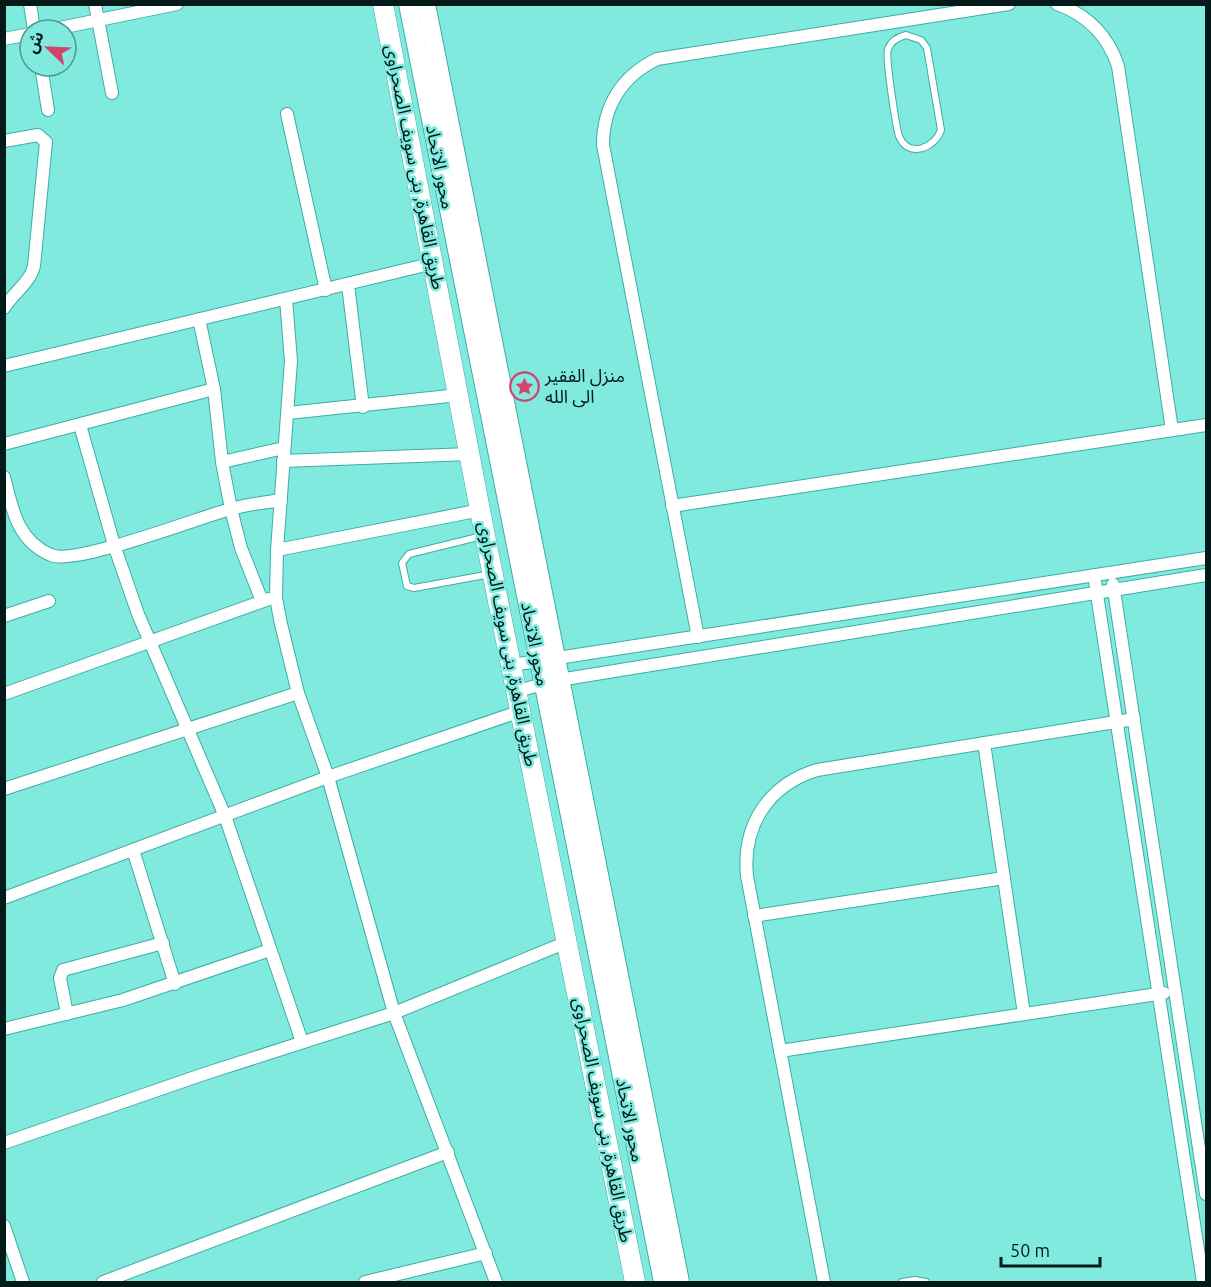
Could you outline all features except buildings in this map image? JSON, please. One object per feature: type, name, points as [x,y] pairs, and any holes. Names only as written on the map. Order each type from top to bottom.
[{"type":"main road","name":"طريق القاهرة, بنى سويف الصحراوى","points":[[383,4],[485,536],[635,1282]]},
{"type":"street","points":[[95,4],[112,93]]},
{"type":"street","points":[[78,24],[177,4]]},
{"type":"street","name":"محور الاتحاد","points":[[408,4],[547,661]]},
{"type":"street","name":"محور الاتحاد","points":[[426,4],[663,1282]]},
{"type":"street","points":[[698,636],[603,145],[605,121],[613,99],[627,79],[657,59],[1009,4]]},
{"type":"street","points":[[1057,4],[1079,14],[1099,31],[1118,66],[1172,430]]},
{"type":"street","points":[[42,78],[48,110]]},
{"type":"street","points":[[287,114],[326,290]]},
{"type":"street","points":[[4,141],[38,135],[46,142],[32,275],[4,308]]},
{"type":"street","points":[[4,366],[434,263]]},
{"type":"street","points":[[348,285],[363,407]]},
{"type":"street","points":[[286,299],[291,361],[277,550],[276,598],[298,693],[328,777],[394,1013],[496,1282]]},
{"type":"street","points":[[199,319],[214,388],[222,462],[231,509],[241,548],[262,601]]},
{"type":"street","points":[[4,444],[214,388]]},
{"type":"street","points":[[288,413],[363,407],[459,395]]},
{"type":"street","points":[[80,425],[114,545],[149,641],[225,816],[302,1042]]},
{"type":"street","points":[[672,506],[1206,425]]},
{"type":"street","points":[[222,462],[284,448]]},
{"type":"street","points":[[283,461],[470,454]]},
{"type":"street","points":[[4,477],[15,520],[22,533],[50,555],[58,558],[114,545],[231,509],[281,500]]},
{"type":"street","points":[[277,550],[481,510]]},
{"type":"street","points":[[512,665],[1206,558]]},
{"type":"street","points":[[1112,573],[1206,1194]]},
{"type":"street","points":[[1094,575],[1203,1282]]},
{"type":"street","points":[[518,691],[551,683],[1206,575]]},
{"type":"street","points":[[4,694],[262,601],[276,598]]},
{"type":"street","points":[[4,616],[50,601]]},
{"type":"street","name":"محور الاتحاد","points":[[551,683],[680,1282]]},
{"type":"street","points":[[4,789],[298,693]]},
{"type":"street","points":[[4,898],[328,777],[521,711]]},
{"type":"street","points":[[824,1282],[745,863],[748,838],[758,815],[783,786],[817,770],[1134,719]]},
{"type":"street","points":[[984,743],[1024,1014]]},
{"type":"street","points":[[133,850],[175,984]]},
{"type":"street","points":[[754,916],[1004,878]]},
{"type":"street","points":[[4,1143],[394,1013],[567,942]]},
{"type":"street","points":[[67,1014],[60,978],[63,969],[163,943]]},
{"type":"street","points":[[4,1029],[175,984],[270,950]]},
{"type":"street","points":[[780,1051],[1175,991]]},
{"type":"street","points":[[103,1282],[448,1152]]},
{"type":"street","points":[[4,1226],[23,1282]]},
{"type":"street","points":[[365,1282],[486,1253]]},
{"type":"lane","points":[[904,20],[906,35]]},
{"type":"lane","points":[[906,35],[921,40],[927,48],[941,130],[932,145],[921,149],[910,147],[899,136],[887,54],[893,42],[906,35]]},
{"type":"lane","points":[[485,536],[409,554],[402,563],[404,581],[407,586],[414,588],[493,573]]},
{"type":"lane","points":[[902,1282],[915,1280],[926,1282]]},
{"type":"place","name":"منزل الفقير الى الله","points":[[524,386]]}]
